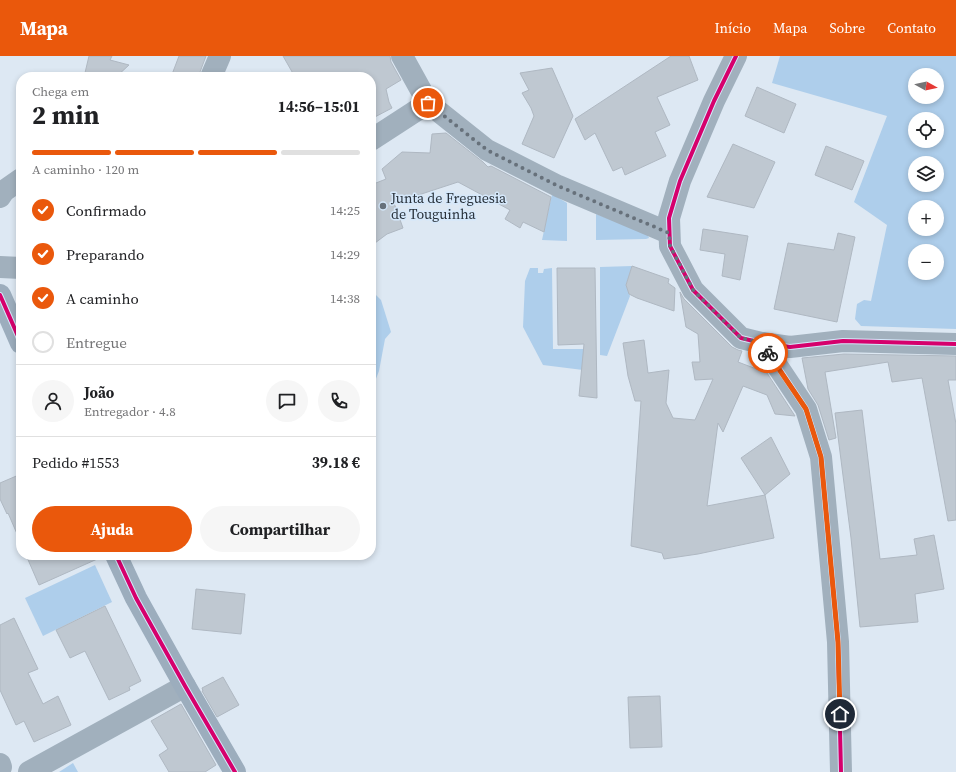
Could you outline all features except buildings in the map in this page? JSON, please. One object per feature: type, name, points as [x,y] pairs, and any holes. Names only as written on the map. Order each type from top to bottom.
[{"type":"main road","points":[[2,302],[16,333]]},
{"type":"main road","points":[[118,560],[136,598],[235,772]]},
{"type":"street","points":[[213,72],[220,56]]},
{"type":"street","points":[[402,56],[428,103],[487,150],[558,186],[669,233]]},
{"type":"street","points":[[736,56],[714,100],[680,181],[668,218],[670,246],[693,290],[741,338],[762,343],[790,347],[843,341],[956,344]]},
{"type":"street","points":[[376,137],[428,103]]},
{"type":"street","points":[[0,182],[16,179]]},
{"type":"street","points":[[0,197],[4,191],[16,182]]},
{"type":"street","points":[[0,267],[16,268]]},
{"type":"street","points":[[762,343],[806,409],[821,457],[838,642],[841,772]]},
{"type":"street","points":[[29,772],[185,686]]},
{"type":"street","points":[[0,764],[0,770]]},
{"type":"shaded area","points":[[780,56],[956,56],[956,329],[861,326],[855,319],[857,304],[864,300],[871,301],[887,225],[854,202],[887,116],[772,83]]},
{"type":"shaded area","points":[[552,194],[567,203],[567,241],[542,240]]},
{"type":"shaded area","points":[[596,214],[647,233],[649,238],[596,240]]},
{"type":"shaded area","points":[[632,266],[626,285],[630,296],[607,356],[600,355],[600,267]]},
{"type":"shaded area","points":[[530,268],[538,268],[538,273],[543,273],[544,269],[552,268],[553,349],[596,349],[591,371],[543,365],[523,327],[525,281]]},
{"type":"shaded area","points":[[376,295],[381,300],[391,332],[385,339],[379,371],[376,379]]},
{"type":"shaded area","points":[[95,565],[112,602],[43,636],[25,598]]},
{"type":"shaded area","points":[[73,763],[78,772],[59,772]]},
{"type":"cycle path","points":[[736,56],[714,101],[680,181],[669,218],[670,246],[693,290],[741,338],[762,343],[790,347],[843,341],[956,344]]},
{"type":"cycle path","points":[[0,295],[16,332]]},
{"type":"cycle path","points":[[762,343],[806,409],[821,457],[838,642],[841,772]]},
{"type":"cycle path","points":[[118,560],[136,598],[235,772]]},
{"type":"way so far","points":[[428,103],[487,150],[558,186],[669,233],[670,246],[693,290],[741,338],[762,343],[768,353]]},
{"type":"place","name":"Junta de Freguesia de Touguinha","points":[[383,206]]},
{"type":"route","points":[[768,353],[806,409],[821,457],[838,642],[840,714]]}]
